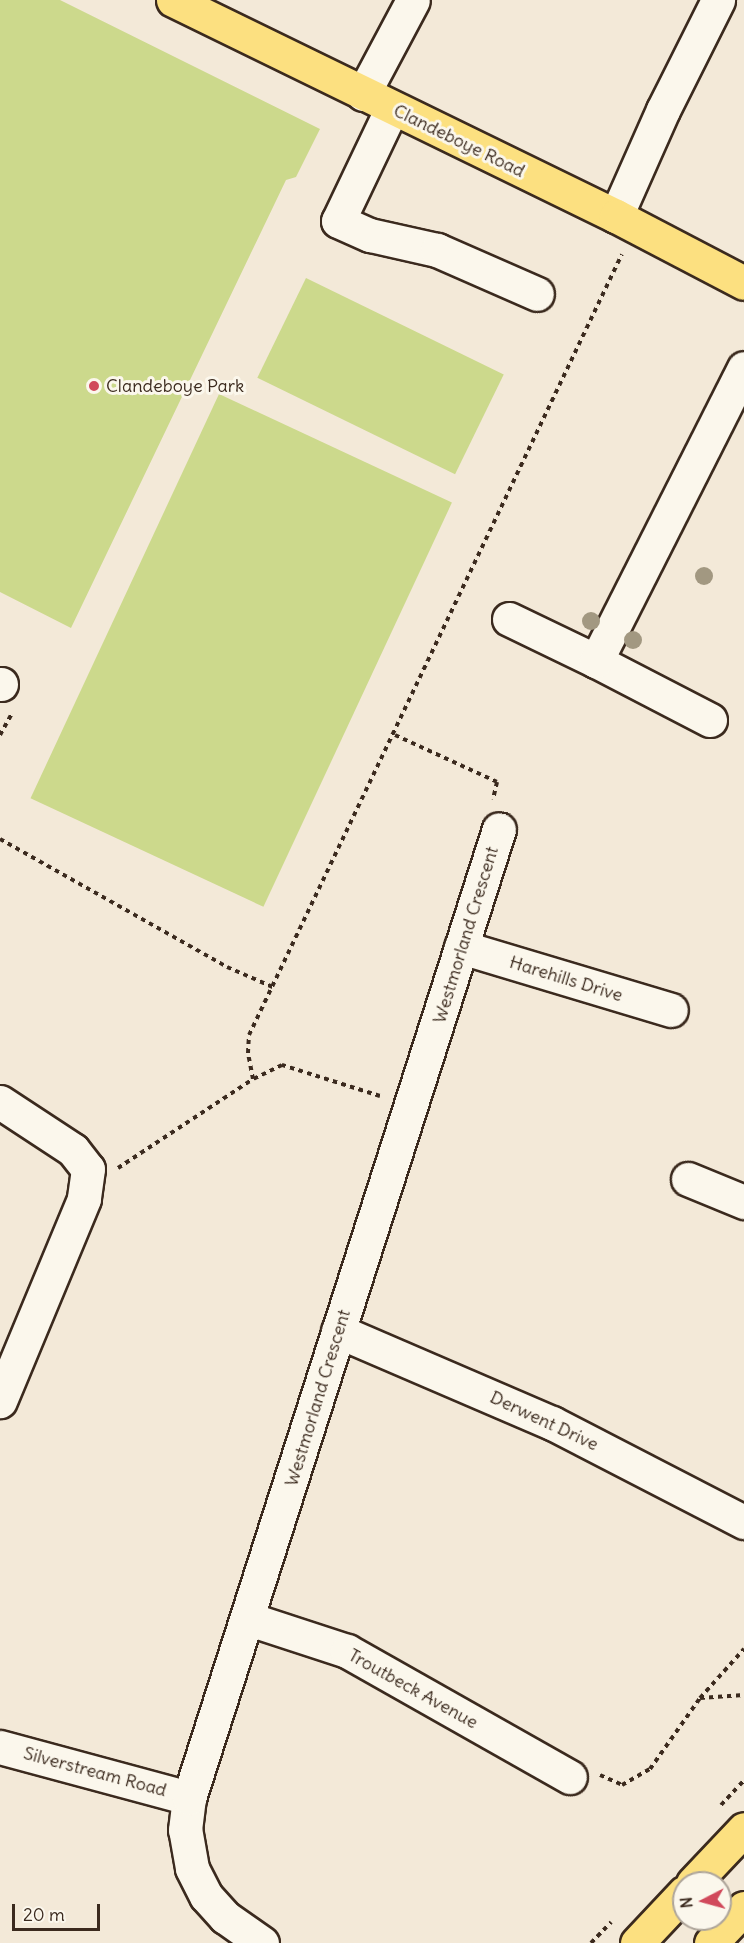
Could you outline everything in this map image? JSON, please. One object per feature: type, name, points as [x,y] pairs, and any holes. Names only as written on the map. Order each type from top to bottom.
[{"type":"main road","name":"Clandeboye Road","points":[[173,0],[626,221],[744,283]]},
{"type":"main road","points":[[704,1871],[744,1829]]},
{"type":"main road","points":[[637,1943],[672,1906]]},
{"type":"main road","points":[[711,1943],[744,1908]]},
{"type":"street","points":[[363,94],[413,0]]},
{"type":"street","points":[[626,221],[718,0]]},
{"type":"street","points":[[392,108],[338,221],[370,235],[437,250],[537,294]]},
{"type":"street","points":[[596,661],[744,368]]},
{"type":"street","points":[[509,619],[710,720]]},
{"type":"street","name":"Westmorland Crescent","points":[[262,1943],[225,1917],[206,1896],[192,1868],[185,1830],[189,1798],[249,1619],[338,1331],[412,1107],[499,829]]},
{"type":"street","name":"Harehills Drive","points":[[461,947],[671,1010]]},
{"type":"street","points":[[0,1102],[73,1150],[88,1169],[84,1199],[0,1401]]},
{"type":"street","points":[[688,1179],[744,1202]]},
{"type":"street","name":"Derwent Drive","points":[[338,1331],[552,1423],[744,1522]]},
{"type":"street","name":"Troutbeck Avenue","points":[[249,1619],[348,1652],[570,1777]]},
{"type":"street","name":"Silverstream Road","points":[[0,1747],[189,1798]]},
{"type":"path","points":[[253,1079],[248,1053],[249,1035],[275,988],[395,735],[626,221]]},
{"type":"path","points":[[395,735],[497,782],[486,823],[499,829]]},
{"type":"path","points":[[0,839],[227,967],[275,988]]},
{"type":"path","points":[[87,1179],[112,1172],[253,1079],[282,1065],[412,1107]]},
{"type":"path","points":[[570,1777],[594,1772],[622,1785],[650,1769],[700,1698],[744,1649]]},
{"type":"path","points":[[700,1698],[744,1695]]},
{"type":"green space","name":"Clandeboye Park","points":[[0,0],[60,0],[320,129],[296,177],[286,180],[71,628],[0,592]]},
{"type":"green space","points":[[306,278],[504,374],[455,474],[257,378]]},
{"type":"green space","points":[[219,394],[452,503],[263,907],[31,798]]},
{"type":"place","name":"Clandeboye Park","points":[[94,386]]}]
